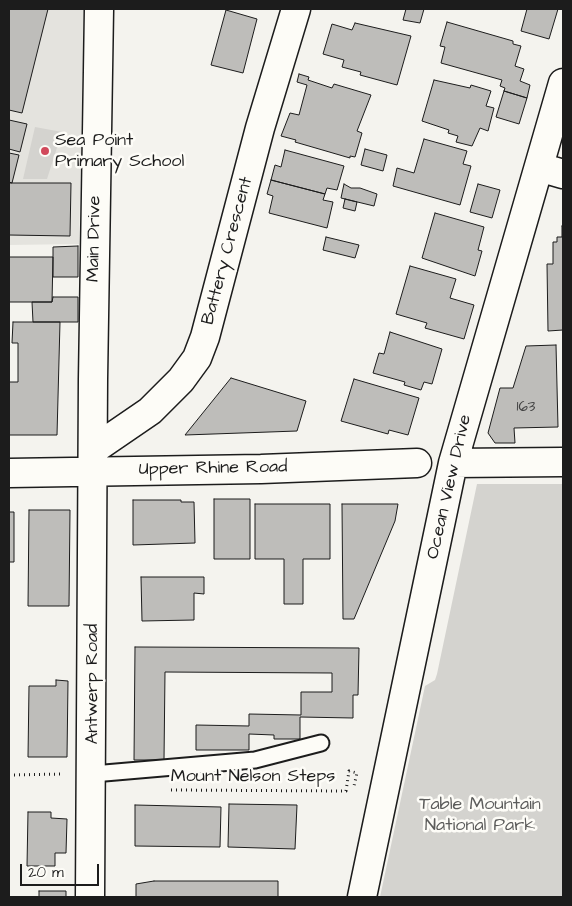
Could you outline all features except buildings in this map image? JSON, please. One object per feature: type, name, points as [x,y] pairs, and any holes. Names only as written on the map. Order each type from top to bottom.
[{"type":"street","name":"Main Drive","points":[[93,460],[99,9]]},
{"type":"street","name":"Battery Crescent","points":[[93,460],[150,411],[181,380],[197,358],[205,337],[260,128],[296,9]]},
{"type":"street","name":"Ocean View Drive","points":[[362,897],[453,463],[551,170],[563,83]]},
{"type":"street","name":"Upper Rhine Road","points":[[9,472],[93,460],[260,469],[417,463]]},
{"type":"street","name":"Antwerp Road","points":[[90,897],[93,774],[93,460]]},
{"type":"street","points":[[453,463],[563,462]]},
{"type":"lane","points":[[93,774],[255,760],[321,743]]},
{"type":"path","name":"Mount Nelson Steps","points":[[168,790],[346,791],[349,771],[357,772],[354,786]]},
{"type":"path","points":[[9,775],[93,774]]},
{"type":"shaded area","name":"Sea Point Primary School","points":[[9,9],[84,9],[79,244],[9,245]]},
{"type":"green space","points":[[35,127],[62,132],[47,179],[23,179]]},
{"type":"green space","name":"Table Mountain National Park","points":[[477,484],[563,484],[563,897],[380,897],[425,686],[435,680],[437,674]]},
{"type":"place","name":"Sea Point Primary School","points":[[45,151]]}]
